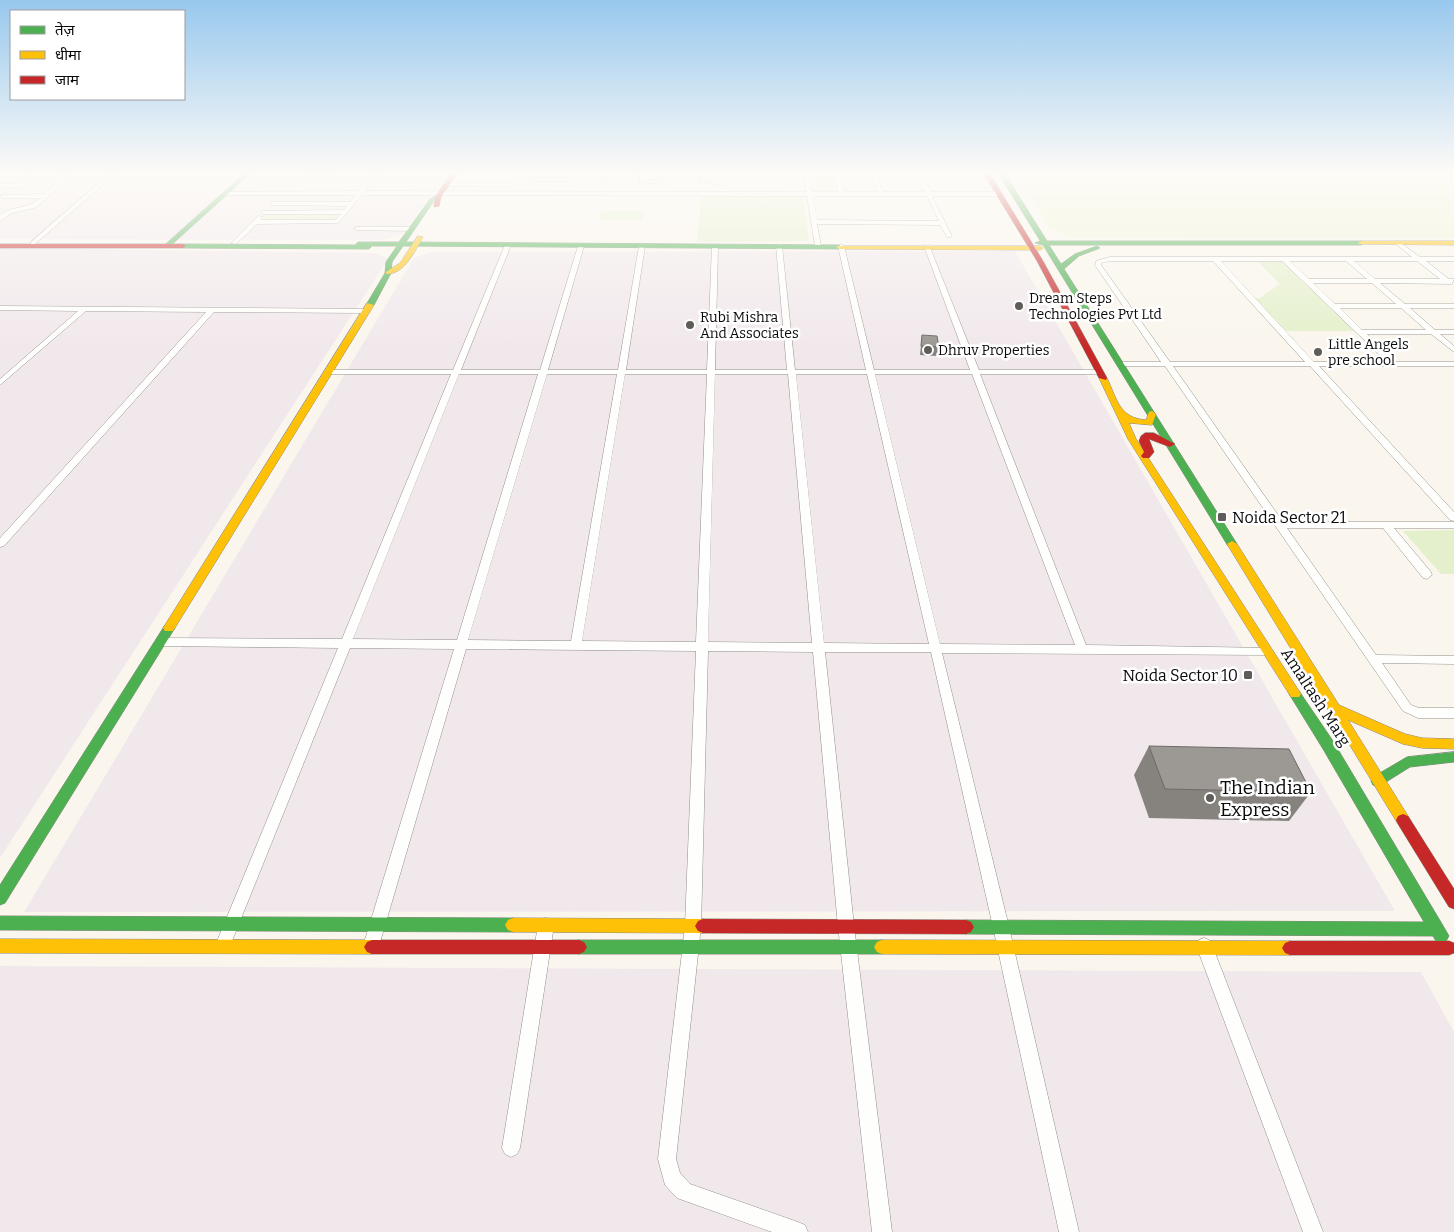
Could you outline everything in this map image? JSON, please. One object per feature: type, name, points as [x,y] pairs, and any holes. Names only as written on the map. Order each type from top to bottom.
[{"type":"main road","points":[[175,245],[190,231]]},
{"type":"main road","points":[[0,898],[368,311],[388,273],[403,264],[411,241],[417,231]]},
{"type":"main road","name":"Amaltash Marg","points":[[1039,231],[1454,902]]},
{"type":"main road","points":[[1048,231],[1091,243]]},
{"type":"main road","points":[[1001,246],[1021,236],[1023,233]]},
{"type":"main road","name":"Amaltash Marg","points":[[1023,233],[1100,372],[1120,415],[1144,458],[1328,745],[1451,953]]},
{"type":"main road","points":[[0,244],[362,245],[387,240],[436,245],[1001,246],[1091,243],[1402,246],[1454,249]]},
{"type":"main road","points":[[411,241],[436,245]]},
{"type":"main road","points":[[388,273],[387,265],[411,241]]},
{"type":"main road","points":[[0,244],[175,245],[234,243],[362,245],[383,251],[393,257]]},
{"type":"main road","points":[[1061,268],[1074,256],[1086,250],[1098,248],[1402,246],[1454,243]]},
{"type":"main road","points":[[1001,246],[1040,261]]},
{"type":"main road","points":[[1120,415],[1143,424],[1150,423],[1152,414]]},
{"type":"main road","points":[[1144,458],[1149,452],[1144,440],[1145,436],[1154,436],[1171,445]]},
{"type":"main road","points":[[1335,709],[1403,739],[1417,748],[1419,754],[1415,761]]},
{"type":"main road","points":[[1403,739],[1422,743],[1454,744]]},
{"type":"main road","points":[[1378,781],[1407,762],[1454,757]]},
{"type":"main road","points":[[0,923],[1437,928]]},
{"type":"main road","points":[[0,946],[1205,948],[1451,953]]},
{"type":"street","points":[[33,243],[46,231]]},
{"type":"street","points":[[234,243],[246,231]]},
{"type":"street","points":[[368,231],[411,241]]},
{"type":"street","points":[[816,231],[818,246]]},
{"type":"street","points":[[946,231],[948,236]]},
{"type":"street","points":[[223,946],[458,372],[508,245]]},
{"type":"street","points":[[371,946],[581,246]]},
{"type":"street","points":[[576,645],[642,246]]},
{"type":"street","points":[[715,246],[691,947],[667,1159],[672,1178],[684,1191],[798,1232]]},
{"type":"street","points":[[779,246],[848,947],[882,1232]]},
{"type":"street","points":[[841,246],[1001,927],[1069,1232]]},
{"type":"street","points":[[930,246],[1082,649]]},
{"type":"street","points":[[1402,246],[1452,283]]},
{"type":"street","points":[[1454,259],[1110,259],[1098,262],[1098,265],[1407,708],[1418,713],[1454,713]]},
{"type":"street","points":[[1215,259],[1454,518]]},
{"type":"street","points":[[1284,259],[1394,364]]},
{"type":"street","points":[[1348,259],[1454,350]]},
{"type":"street","points":[[1307,281],[1452,283]]},
{"type":"street","points":[[1332,306],[1454,306]]},
{"type":"street","points":[[0,308],[368,311]]},
{"type":"street","points":[[0,383],[84,309]]},
{"type":"street","points":[[0,544],[212,310]]},
{"type":"street","points":[[1360,332],[1454,332]]},
{"type":"street","points":[[1121,364],[1454,364]]},
{"type":"street","points":[[329,372],[1100,372]]},
{"type":"street","points":[[1220,524],[1232,524]]},
{"type":"street","points":[[1280,525],[1454,525]]},
{"type":"street","points":[[1386,525],[1428,575]]},
{"type":"street","points":[[160,642],[1267,651]]},
{"type":"street","points":[[1374,659],[1454,660]]},
{"type":"street","points":[[511,1148],[546,925]]},
{"type":"street","points":[[1197,928],[1313,1232]]},
{"type":"shaded area","points":[[0,231],[404,231],[401,235],[384,240],[0,239]]},
{"type":"shaded area","points":[[0,248],[375,253],[388,259],[0,858]]},
{"type":"shaded area","points":[[1015,251],[1395,911],[24,912],[414,258],[431,252]]},
{"type":"shaded area","points":[[0,966],[1421,972],[1454,1032],[1454,1232],[0,1232]]},
{"type":"green space","points":[[698,231],[808,231],[809,241],[697,242]]},
{"type":"green space","points":[[1057,231],[1454,231],[1454,238],[1071,237]]},
{"type":"green space","points":[[1258,262],[1282,262],[1354,331],[1286,331],[1255,298],[1260,298],[1280,284]]},
{"type":"green space","points":[[1454,530],[1454,574],[1441,574],[1403,531]]},
{"type":"building","points":[[922,335],[937,336],[939,347],[921,346]]},
{"type":"building","points":[[1149,746],[1289,749],[1311,792],[1165,789]]},
{"type":"traffic: fast","points":[[167,246],[183,231]]},
{"type":"traffic: fast","points":[[370,305],[388,273],[389,262],[410,231]]},
{"type":"traffic: fast","points":[[1038,231],[1232,544]]},
{"type":"traffic: fast","points":[[1038,243],[1361,243]]},
{"type":"traffic: fast","points":[[358,244],[839,247]]},
{"type":"traffic: fast","points":[[183,246],[369,247]]},
{"type":"traffic: fast","points":[[1061,268],[1077,255],[1097,248]]},
{"type":"traffic: fast","points":[[0,898],[169,628]]},
{"type":"traffic: fast","points":[[1295,694],[1328,745],[1441,936]]},
{"type":"traffic: fast","points":[[1378,781],[1407,762],[1454,757]]},
{"type":"traffic: fast","points":[[0,923],[513,925]]},
{"type":"traffic: fast","points":[[966,927],[1437,929]]},
{"type":"traffic: fast","points":[[579,947],[882,947]]},
{"type":"traffic: slow","points":[[388,273],[403,264],[420,237]]},
{"type":"traffic: slow","points":[[1361,243],[1454,243]]},
{"type":"traffic: slow","points":[[839,247],[1040,248]]},
{"type":"traffic: slow","points":[[169,628],[370,305]]},
{"type":"traffic: slow","points":[[1103,378],[1132,439],[1295,694]]},
{"type":"traffic: slow","points":[[1120,415],[1134,422],[1149,423],[1152,414]]},
{"type":"traffic: slow","points":[[1232,544],[1403,820]]},
{"type":"traffic: slow","points":[[1335,709],[1403,739],[1422,743],[1454,744]]},
{"type":"traffic: slow","points":[[513,925],[703,926]]},
{"type":"traffic: slow","points":[[0,946],[372,947]]},
{"type":"traffic: slow","points":[[882,947],[1290,948]]},
{"type":"traffic: jam","points":[[1022,231],[1103,378]]},
{"type":"traffic: jam","points":[[0,246],[183,246]]},
{"type":"traffic: jam","points":[[1146,456],[1149,452],[1144,441],[1145,436],[1154,436],[1170,444]]},
{"type":"traffic: jam","points":[[1403,820],[1454,902]]},
{"type":"traffic: jam","points":[[703,926],[966,927]]},
{"type":"traffic: jam","points":[[372,947],[579,947]]},
{"type":"traffic: jam","points":[[1290,948],[1449,948]]},
{"type":"place","name":"Dream Steps Technologies Pvt Ltd","points":[[1019,306]]},
{"type":"place","name":"Rubi Mishra And Associates","points":[[690,325]]},
{"type":"place","name":"Dhruv Properties","points":[[928,350]]},
{"type":"place","name":"Little Angels pre school","points":[[1318,352]]},
{"type":"place","name":"Noida Sector 21","points":[[1222,517]]},
{"type":"place","name":"Noida Sector 10","points":[[1248,675]]},
{"type":"place","name":"The Indian Express","points":[[1210,798]]}]
